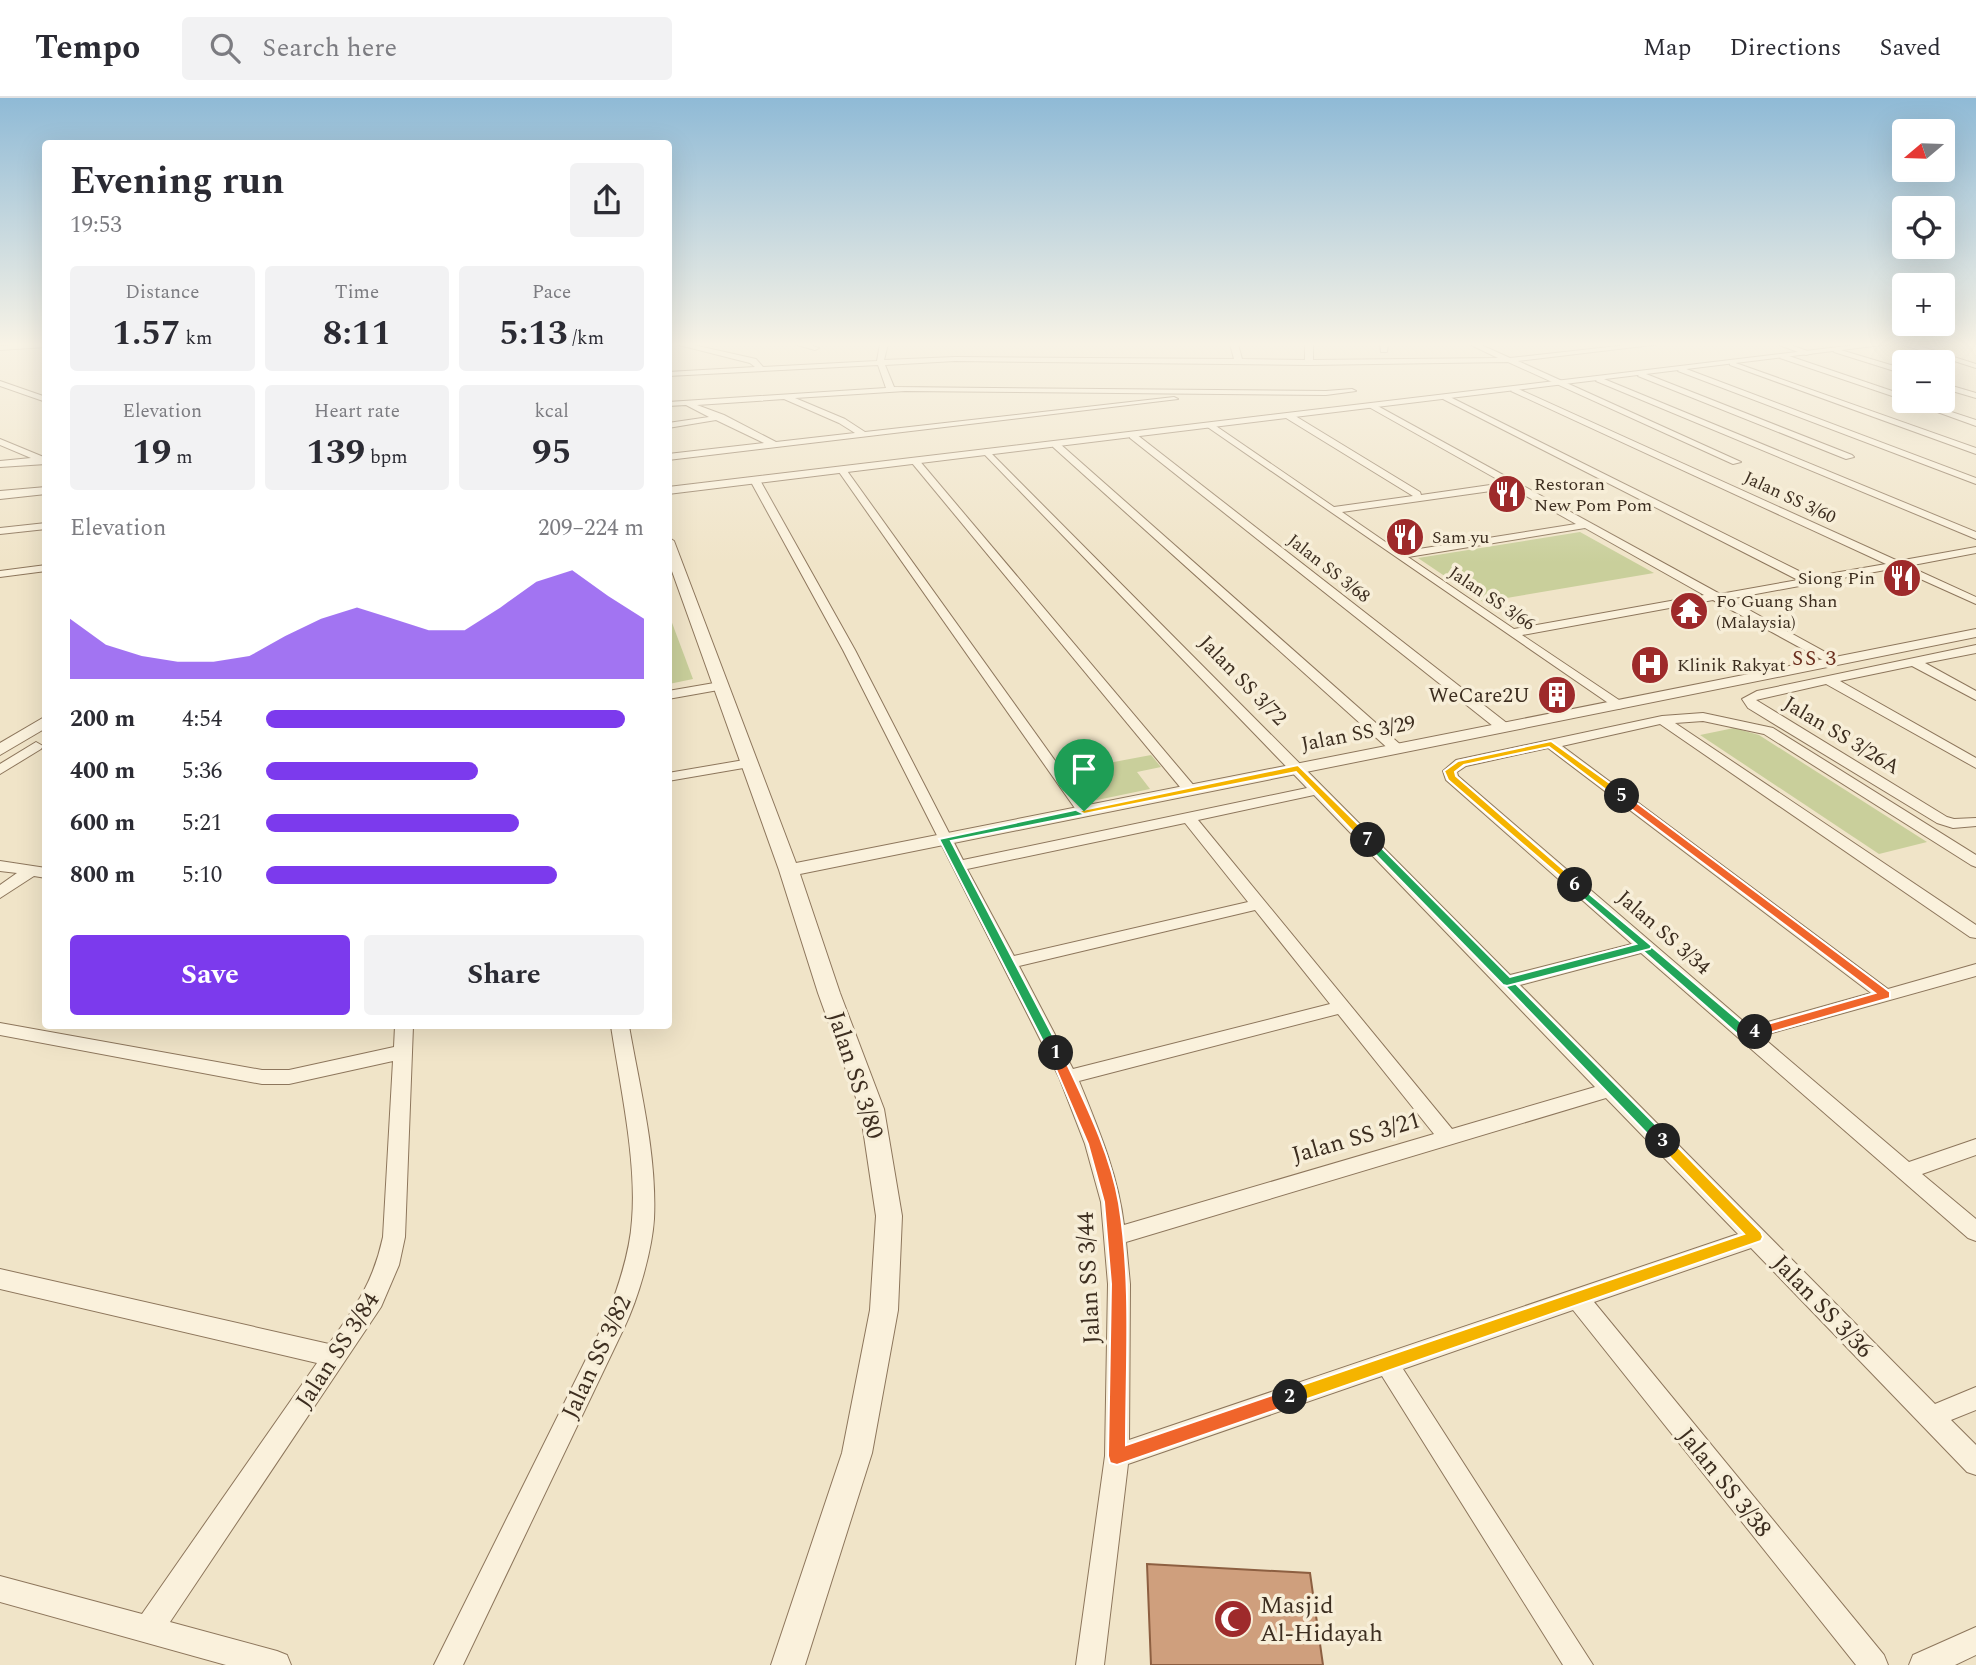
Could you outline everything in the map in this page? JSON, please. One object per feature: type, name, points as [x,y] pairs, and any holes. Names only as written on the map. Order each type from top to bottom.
[{"type":"street","points":[[672,425],[720,417]]},
{"type":"street","points":[[721,417],[775,445]]},
{"type":"street","points":[[833,417],[863,434]]},
{"type":"street","points":[[935,417],[951,425]]},
{"type":"street","points":[[672,457],[1018,417]]},
{"type":"street","points":[[672,491],[1280,417]]},
{"type":"street","points":[[1291,417],[1417,494]]},
{"type":"street","points":[[1391,417],[1832,662]]},
{"type":"street","points":[[1486,417],[1809,581]]},
{"type":"street","name":"Jalan SS 3/60","points":[[1575,417],[1976,601]]},
{"type":"street","points":[[1633,417],[1736,463]]},
{"type":"street","points":[[1691,417],[1976,536]]},
{"type":"street","points":[[1749,417],[1849,457]]},
{"type":"street","points":[[1808,417],[1976,481]]},
{"type":"street","points":[[1882,417],[1976,451]]},
{"type":"street","points":[[1959,417],[1976,423]]},
{"type":"street","name":"Jalan SS 3/66","points":[[1210,426],[1616,705]]},
{"type":"street","name":"Jalan SS 3/68","points":[[1133,436],[1503,727]]},
{"type":"street","points":[[0,442],[42,460]]},
{"type":"street","points":[[1056,445],[1396,749]]},
{"type":"street","name":"Jalan SS 3/72","points":[[987,453],[1612,1089]]},
{"type":"street","points":[[0,464],[42,460]]},
{"type":"street","points":[[915,461],[1190,790]]},
{"type":"street","points":[[842,470],[1084,811]]},
{"type":"street","name":"Jalan SS 3/44","points":[[756,481],[852,656],[1068,1077],[1095,1144],[1111,1202],[1119,1284],[1117,1456],[1090,1665]]},
{"type":"street","points":[[1331,509],[1417,494],[1509,483]]},
{"type":"street","points":[[1331,509],[1509,483]]},
{"type":"street","points":[[0,495],[42,490]]},
{"type":"street","points":[[1395,553],[1583,524]]},
{"type":"street","points":[[0,531],[42,526]]},
{"type":"street","points":[[1512,633],[1901,567],[1976,550]]},
{"type":"street","name":"Jalan SS 3/80","points":[[672,552],[789,870],[829,993],[872,1109],[889,1216],[884,1310],[863,1429],[788,1665]]},
{"type":"street","points":[[1719,599],[1809,581],[1976,556]]},
{"type":"street","points":[[0,574],[42,569]]},
{"type":"street","name":"Jalan SS 3/29","points":[[789,870],[1976,633]]},
{"type":"street","name":"Jalan SS 3/26A","points":[[1976,649],[1748,699],[1942,820],[1953,824],[1976,822]]},
{"type":"street","points":[[1913,662],[1976,696]]},
{"type":"street","points":[[1828,680],[1976,764]]},
{"type":"street","points":[[672,694],[720,685]]},
{"type":"street","name":"Jalan SS 3/34","points":[[1973,858],[1768,731],[1733,722],[1703,718],[1662,720],[1461,763],[1450,771],[1451,777],[1976,1232]]},
{"type":"street","points":[[1662,720],[1976,933]]},
{"type":"street","points":[[5,747],[42,724]]},
{"type":"street","points":[[1551,744],[1885,995]]},
{"type":"street","points":[[5,747],[41,747]]},
{"type":"street","points":[[0,770],[41,747]]},
{"type":"street","points":[[672,776],[750,763]]},
{"type":"street","points":[[958,866],[1319,790]]},
{"type":"street","points":[[1188,817],[1448,1138]]},
{"type":"street","points":[[0,866],[38,872]]},
{"type":"street","points":[[0,893],[38,872]]},
{"type":"street","points":[[1009,963],[1259,904]]},
{"type":"street","points":[[1507,982],[1646,946]]},
{"type":"street","points":[[1746,1034],[1885,995],[1973,974]]},
{"type":"street","points":[[1068,1077],[1342,1007]]},
{"type":"street","points":[[0,1029],[262,1077],[289,1077],[402,1052]]},
{"type":"street","name":"Jalan SS 3/84","points":[[147,1631],[373,1300],[388,1265],[394,1237],[404,1029]]},
{"type":"street","name":"Jalan SS 3/82","points":[[448,1665],[616,1321],[628,1290],[643,1220],[640,1150],[620,1029]]},
{"type":"street","name":"Jalan SS 3/21","points":[[1116,1236],[1612,1089]]},
{"type":"street","name":"Jalan SS 3/36","points":[[1612,1089],[1976,1463]]},
{"type":"street","points":[[1906,1171],[1976,1147]]},
{"type":"street","points":[[1117,1456],[1756,1237]]},
{"type":"street","points":[[0,1279],[334,1356]]},
{"type":"street","name":"Jalan SS 3/38","points":[[1577,1298],[1874,1665]]},
{"type":"street","points":[[1387,1364],[1579,1665]]},
{"type":"street","points":[[1931,1417],[1974,1401]]},
{"type":"street","points":[[0,1589],[277,1665]]},
{"type":"street","points":[[1923,1665],[1976,1641]]},
{"type":"green space","points":[[1580,532],[1654,573],[1483,602],[1418,558]]},
{"type":"green space","points":[[672,623],[693,679],[672,683]]},
{"type":"green space","points":[[1734,728],[1759,735],[1927,842],[1879,854],[1700,735]]},
{"type":"green space","points":[[1151,755],[1161,767],[1137,772],[1150,789],[1097,800],[1085,797],[1066,771]]},
{"type":"building","name":"Masjid Al-Hidayah","points":[[1147,1564],[1310,1573],[1323,1665],[1151,1665]]},
{"type":"place","name":"Restoran New Pom Pom","points":[[1507,494]]},
{"type":"place","name":"Sam yu","points":[[1405,537]]},
{"type":"place","name":"Siong Pin","points":[[1902,578]]},
{"type":"place","name":"Fo Guang Shan (Malaysia)","points":[[1689,611]]},
{"type":"place","name":"Klinik Rakyat","points":[[1650,665]]},
{"type":"place","name":"WeCare2U","points":[[1557,695]]},
{"type":"place","name":"Masjid Al-Hidayah","points":[[1233,1619]]},
{"type":"district","name":"SS 3","points":[[1815,658]]},
{"type":"route","points":[[1084,811],[944,839],[1068,1077],[1095,1144],[1111,1202],[1116,1236],[1119,1284],[1117,1456],[1756,1237],[1507,982],[1646,946],[1746,1034],[1885,995],[1551,744],[1461,763],[1450,771],[1451,777],[1646,946],[1587,961],[1507,982],[1298,768],[1084,811]]}]
